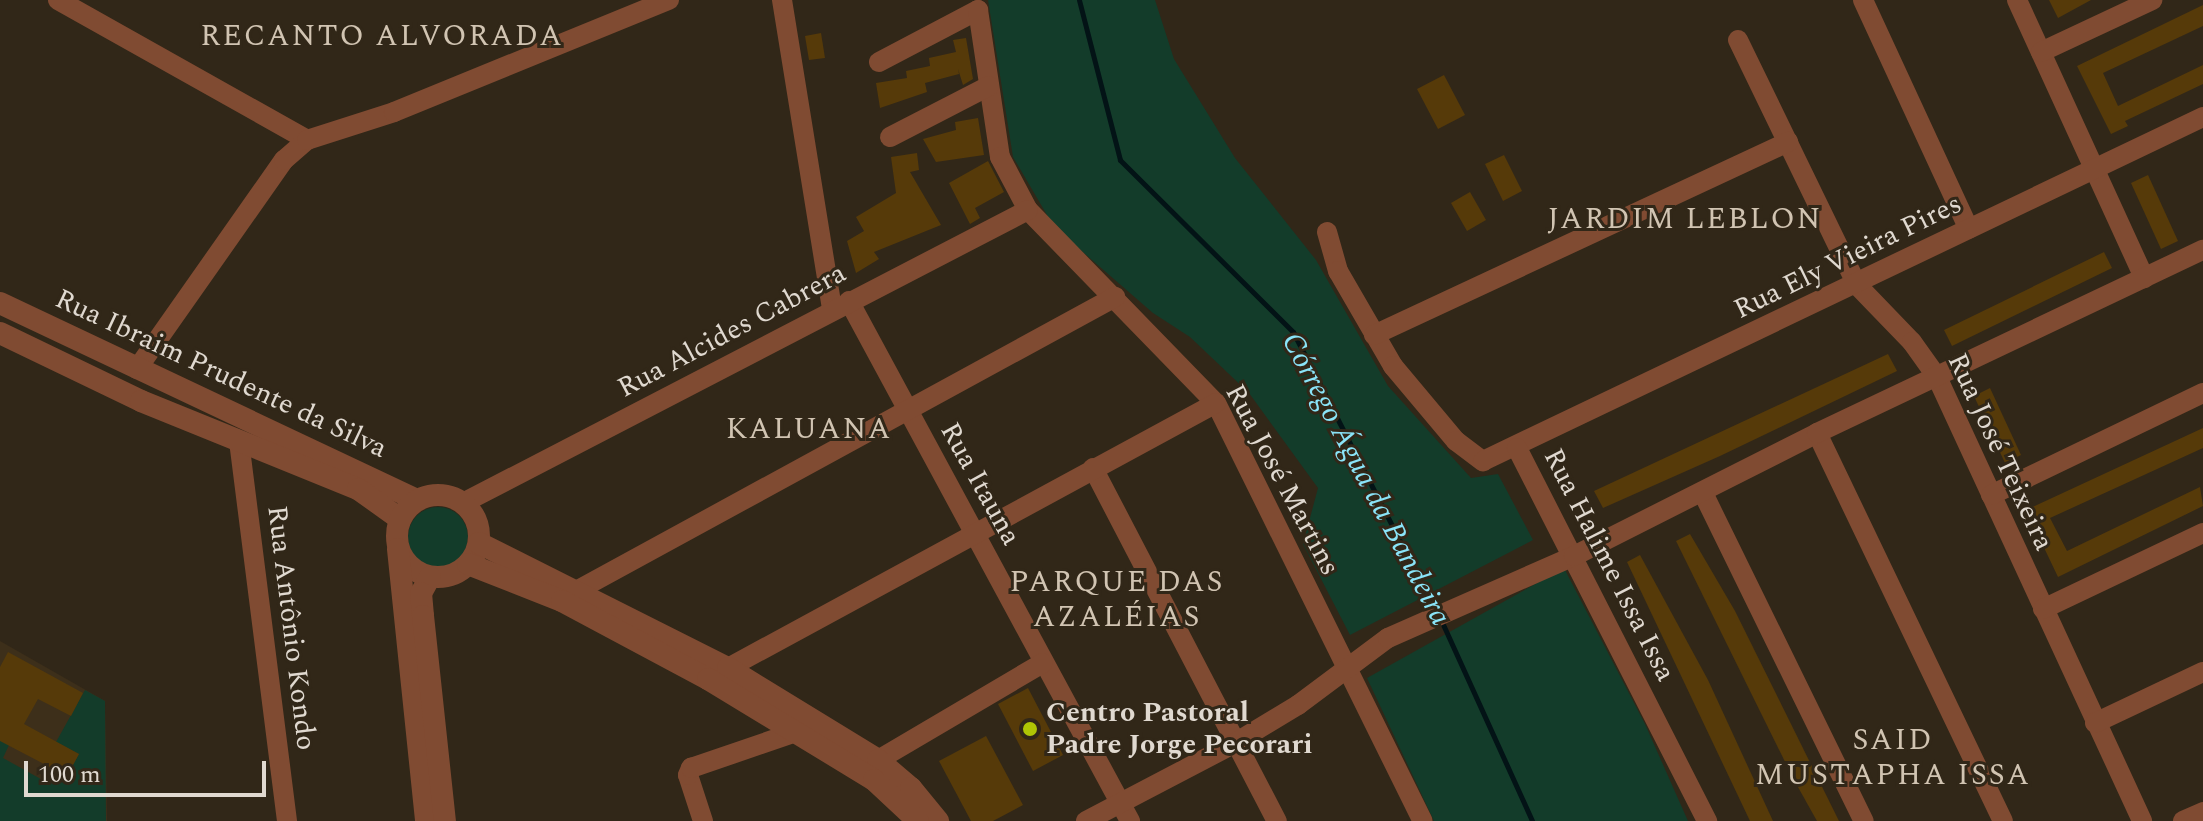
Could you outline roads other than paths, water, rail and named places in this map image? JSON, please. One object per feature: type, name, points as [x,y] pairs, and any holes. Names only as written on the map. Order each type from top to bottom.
[{"type":"street","points":[[58,0],[307,140]]},
{"type":"street","points":[[137,369],[284,160],[307,140],[394,112],[669,0]]},
{"type":"street","name":"Rua Itauna","points":[[782,0],[841,305],[975,530],[1043,663],[1130,821]]},
{"type":"street","points":[[1863,0],[1969,229]]},
{"type":"street","points":[[2017,0],[2144,278]]},
{"type":"street","points":[[2041,52],[2152,0]]},
{"type":"street","name":"Rua José Martins","points":[[879,62],[978,10],[1000,157],[1028,210],[1216,403],[1423,821]]},
{"type":"street","name":"Rua José Teixeira","points":[[1738,40],[1857,285],[1918,349],[1937,377],[2142,821]]},
{"type":"street","points":[[890,137],[989,86]]},
{"type":"street","name":"Rua Ely Vieira Pires","points":[[1517,448],[2203,117]]},
{"type":"street","points":[[1374,335],[1788,142]]},
{"type":"street","name":"Rua Alcides Cabrera","points":[[463,503],[1028,210]]},
{"type":"street","name":"Rua Halime Issa Issa","points":[[1327,232],[1338,271],[1406,384],[1465,451],[1483,461],[1517,448],[1707,821]]},
{"type":"street","points":[[1086,821],[1235,743],[1388,638],[1574,556],[1817,433],[2203,250]]},
{"type":"street","points":[[578,590],[1115,297]]},
{"type":"street","name":"Rua Ibraim Prudente da Silva","points":[[0,303],[417,500]]},
{"type":"street","name":"Rua Ibraim Prudente da Silva","points":[[0,333],[239,441],[358,489],[400,519]]},
{"type":"street","points":[[1991,495],[2203,393]]},
{"type":"street","points":[[728,668],[975,530],[1216,403]]},
{"type":"street","points":[[1817,433],[2003,821]]},
{"type":"street","name":"Rua Antônio Kondo","points":[[239,441],[287,821]]},
{"type":"street","points":[[1093,468],[1277,821]]},
{"type":"street","points":[[1703,493],[1864,821]]},
{"type":"street","points":[[398,549],[407,565],[430,577],[444,577],[468,564],[479,543],[477,523],[463,503],[438,494],[417,500],[400,519],[398,549],[426,821]]},
{"type":"street","points":[[2043,609],[2203,533]]},
{"type":"street","points":[[479,543],[578,590],[728,668],[889,791],[918,821]]},
{"type":"street","points":[[468,564],[562,601],[878,760],[911,788],[938,821]]},
{"type":"street","points":[[430,577],[422,605],[445,821]]},
{"type":"street","points":[[1335,645],[1388,638]]},
{"type":"street","points":[[878,760],[1043,663]]},
{"type":"street","points":[[2095,723],[2203,672]]},
{"type":"street","points":[[703,821],[688,771],[809,727]]},
{"type":"street","points":[[2183,821],[2203,812]]},
{"type":"waterway","name":"Córrego Água da Bandeira","points":[[1079,0],[1120,160],[1293,332],[1436,611]]},
{"type":"waterway","name":"Córrego Água da Bandeira","points":[[1441,620],[1532,821]]},
{"type":"place","name":"Centro Pastoral Padre Jorge Pecorari","points":[[1030,729]]},
{"type":"district","name":"RECANTO ALVORADA","points":[[382,36]]},
{"type":"district","name":"JARDIM LEBLON","points":[[1685,219]]},
{"type":"district","name":"KALUANA","points":[[809,429]]},
{"type":"district","name":"PARQUE DAS AZALÉIAS","points":[[1117,599]]},
{"type":"district","name":"SAID MUSTAPHA ISSA","points":[[1893,757]]}]
